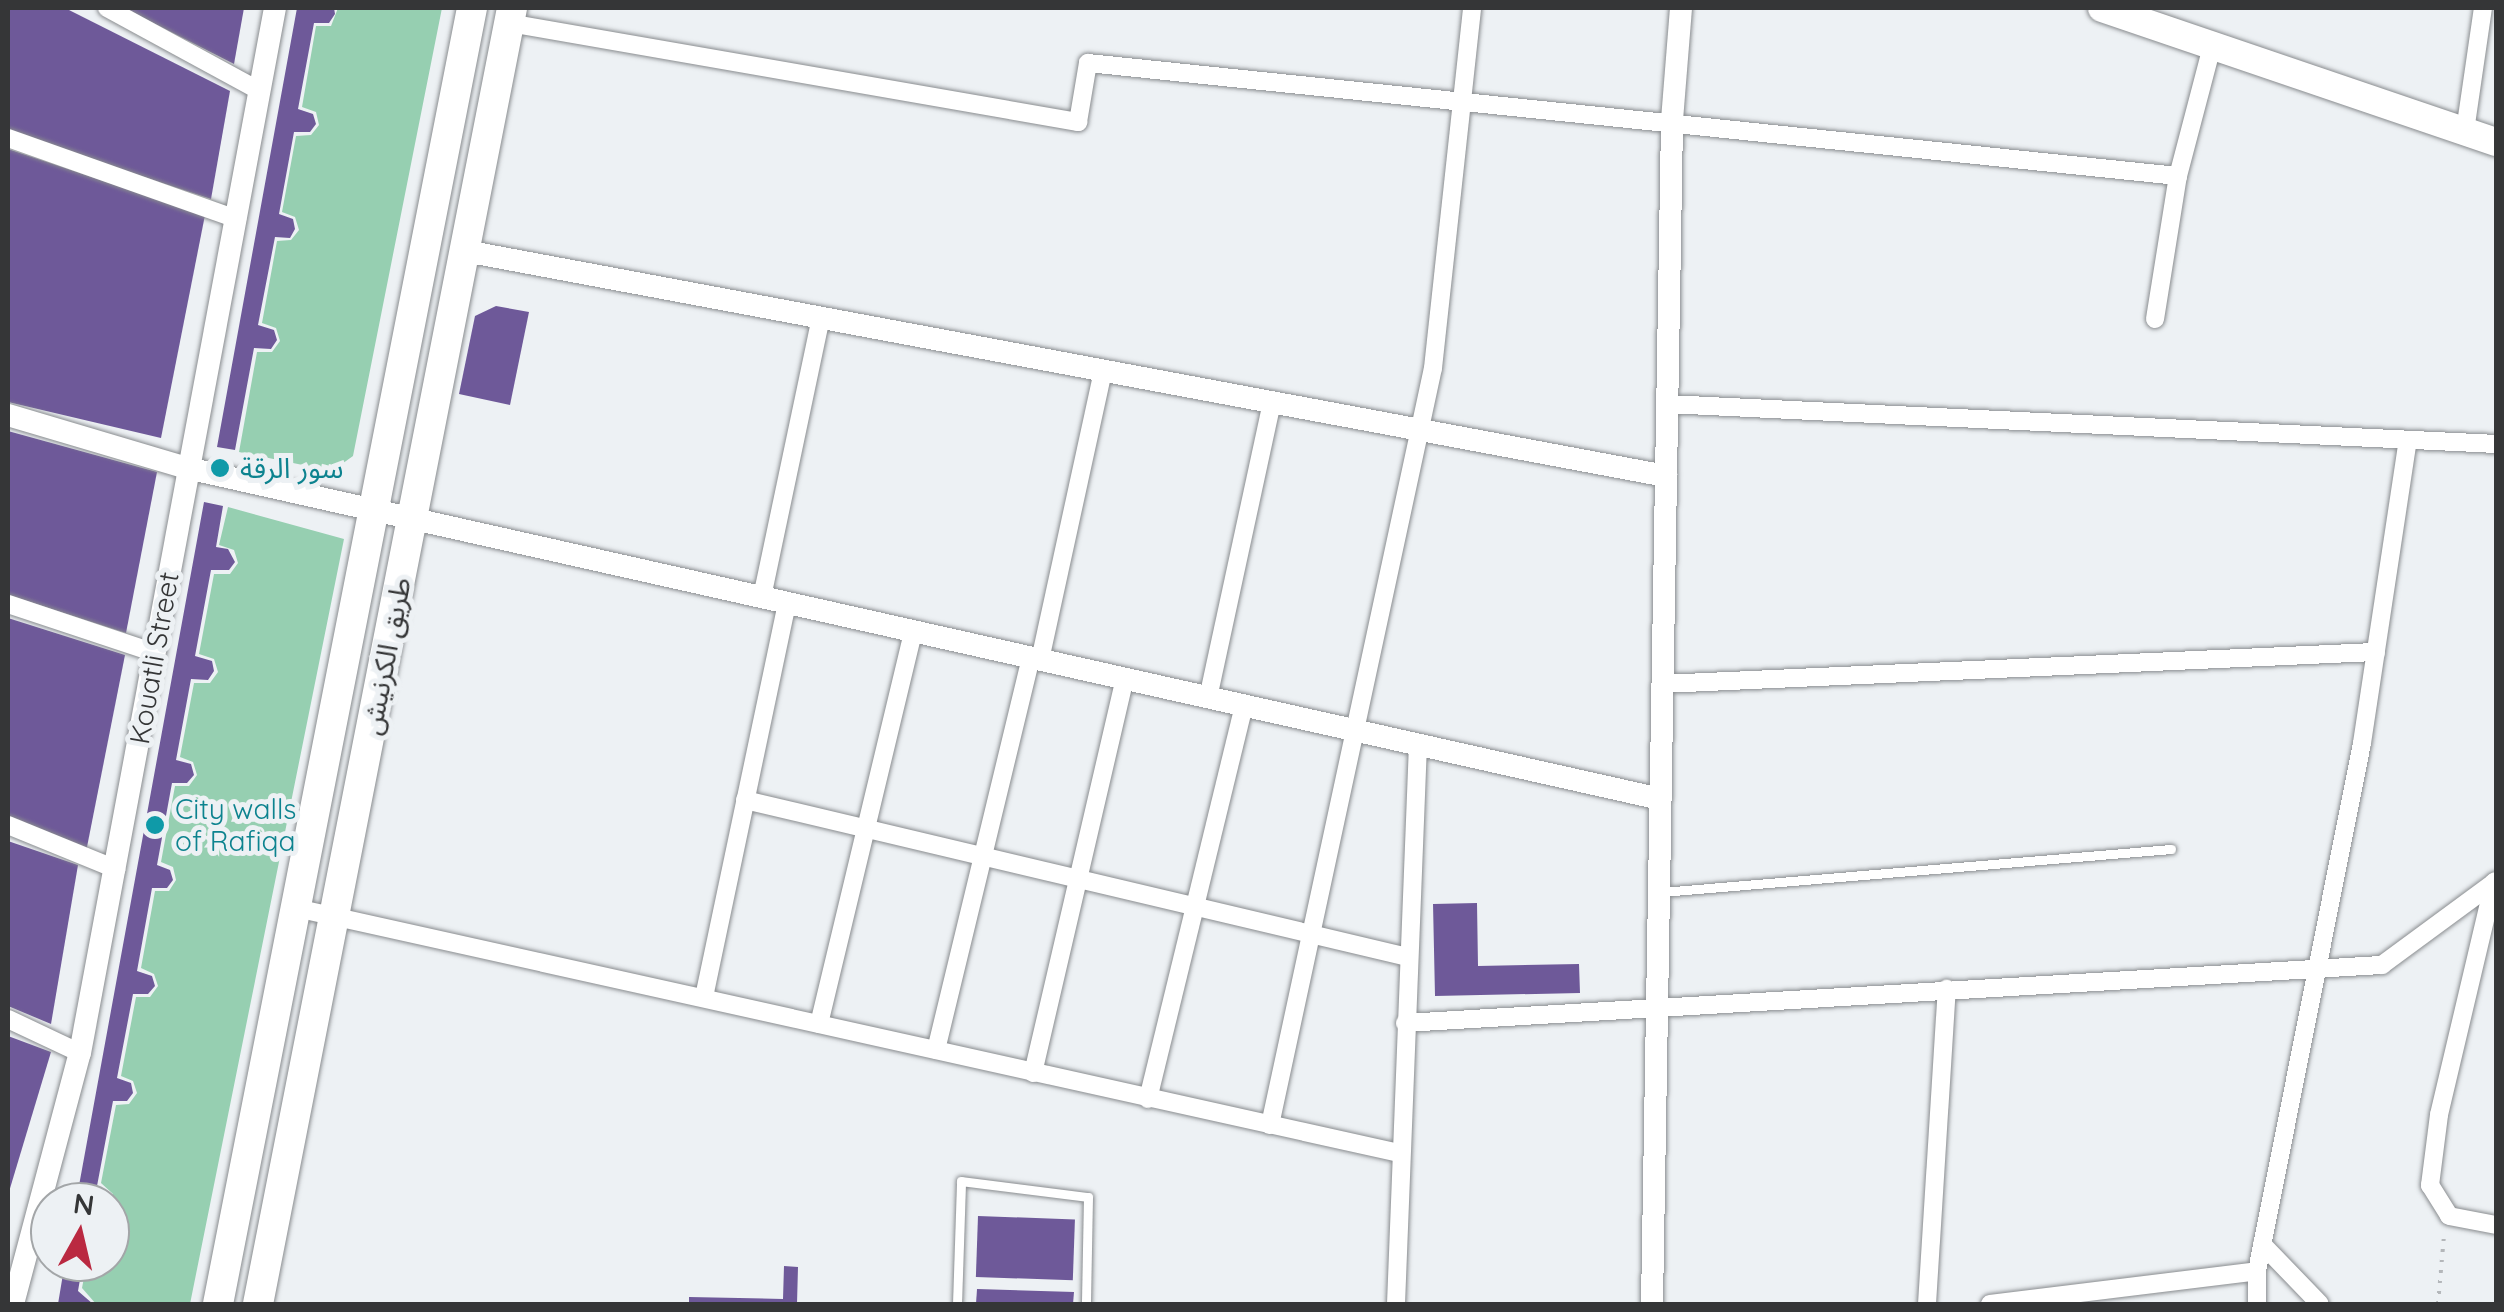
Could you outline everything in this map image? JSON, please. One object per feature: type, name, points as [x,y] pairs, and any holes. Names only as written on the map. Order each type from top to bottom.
[{"type":"main road","name":"طريق الكرنيش","points":[[218,1304],[472,8]]},
{"type":"main road","points":[[2102,8],[2496,142]]},
{"type":"main road","name":"طريق الكرنيش","points":[[258,1304],[511,15]]},
{"type":"street","points":[[107,8],[260,91]]},
{"type":"street","name":"Kouatli Street","points":[[14,1291],[80,1053],[275,8]]},
{"type":"street","points":[[1270,1125],[1422,431],[1472,8]]},
{"type":"street","points":[[1652,1304],[1672,120],[1681,8]]},
{"type":"street","points":[[2465,132],[2484,8]]},
{"type":"street","points":[[511,15],[1078,122],[1088,63],[1672,120],[2178,176]]},
{"type":"street","points":[[2154,318],[2178,176],[2212,46]]},
{"type":"street","points":[[8,138],[237,219]]},
{"type":"street","points":[[465,251],[1666,476]]},
{"type":"street","points":[[762,597],[821,318]]},
{"type":"street","points":[[936,1050],[982,856],[1035,659],[1102,370]]},
{"type":"street","points":[[1208,698],[1272,402]]},
{"type":"street","points":[[1667,404],[2496,444]]},
{"type":"street","points":[[8,415],[187,468],[414,514],[787,604],[1660,799]]},
{"type":"street","points":[[2257,1304],[2262,1244],[2321,972],[2408,440]]},
{"type":"street","points":[[8,604],[155,654]]},
{"type":"street","points":[[704,997],[787,604]]},
{"type":"street","points":[[820,1024],[913,632]]},
{"type":"street","points":[[1662,684],[2376,652]]},
{"type":"street","points":[[1033,1073],[1083,880],[1126,680]]},
{"type":"street","points":[[1148,1099],[1192,906],[1244,706]]},
{"type":"street","points":[[1396,1304],[1418,745]]},
{"type":"street","points":[[746,800],[1408,957]]},
{"type":"street","points":[[8,825],[116,869]]},
{"type":"street","points":[[1405,1023],[1947,989],[2321,972],[2382,965],[2495,882]]},
{"type":"street","points":[[2495,882],[2439,1115],[2430,1185],[2449,1216],[2496,1226]]},
{"type":"street","points":[[296,908],[1399,1152]]},
{"type":"street","points":[[1927,1304],[1947,989]]},
{"type":"street","points":[[8,1019],[80,1053]]},
{"type":"street","points":[[2262,1244],[2320,1304]]},
{"type":"street","points":[[1990,1304],[2257,1271]]},
{"type":"lane","points":[[1659,892],[2170,849]]},
{"type":"lane","points":[[957,1304],[962,1181],[1088,1198],[1086,1304]]},
{"type":"path","points":[[2438,1304],[2449,1216]]},
{"type":"green space","points":[[338,8],[442,8],[353,456],[332,471],[239,452],[257,352],[272,352],[280,341],[276,328],[262,323],[277,241],[291,240],[299,230],[295,217],[282,212],[296,136],[311,135],[319,125],[316,112],[302,107],[316,26],[331,26]]},
{"type":"green space","points":[[228,507],[344,539],[190,1304],[96,1304],[82,1288],[83,1282],[130,1282],[130,1182],[101,1182],[116,1105],[129,1104],[137,1093],[133,1081],[121,1076],[136,997],[150,997],[158,986],[154,974],[141,968],[155,891],[169,891],[176,880],[173,867],[161,862],[175,786],[189,786],[197,775],[193,762],[180,757],[194,683],[210,683],[218,672],[214,659],[199,654],[214,574],[230,574],[238,563],[234,550],[219,545]]},
{"type":"building","points":[[8,8],[65,8],[230,91],[211,199],[8,132]]},
{"type":"building","points":[[124,8],[244,8],[234,64]]},
{"type":"building","points":[[297,8],[334,8],[335,14],[329,23],[314,23],[298,109],[313,114],[316,124],[310,132],[294,132],[279,214],[293,219],[295,229],[290,238],[275,237],[258,325],[274,330],[277,340],[271,349],[254,348],[235,450],[217,447]]},
{"type":"building","points":[[8,149],[205,215],[161,438],[8,402]]},
{"type":"building","points":[[496,306],[529,312],[510,405],[459,394],[475,316]]},
{"type":"building","points":[[8,431],[157,472],[126,633],[8,595]]},
{"type":"building","name":"City walls of Rafiqa","points":[[204,502],[223,506],[216,547],[228,549],[235,562],[229,570],[211,570],[195,656],[212,661],[214,671],[208,680],[191,679],[176,760],[191,764],[194,775],[187,783],[172,783],[157,865],[170,870],[173,880],[167,888],[152,888],[137,971],[152,976],[155,986],[148,994],[133,994],[117,1078],[131,1083],[133,1093],[127,1101],[113,1101],[98,1182],[80,1182]]},
{"type":"building","points":[[8,618],[125,655],[86,852],[8,822]]},
{"type":"building","points":[[8,841],[78,865],[51,1024],[8,1006]]},
{"type":"building","points":[[1477,903],[1478,966],[1579,964],[1580,993],[1435,996],[1433,904]]},
{"type":"building","points":[[8,1036],[51,1052],[8,1195]]},
{"type":"building","points":[[978,1216],[1075,1219],[1073,1280],[976,1277]]},
{"type":"building","points":[[784,1266],[798,1267],[797,1304],[689,1304],[689,1297],[783,1299]]},
{"type":"building","points":[[62,1282],[80,1282],[78,1291],[93,1304],[58,1304]]},
{"type":"building","points":[[977,1289],[1074,1292],[1073,1304],[976,1304]]},
{"type":"place","name":"سور الرقة","points":[[220,468]]},
{"type":"place","name":"City walls of Rafiqa","points":[[155,825]]}]
